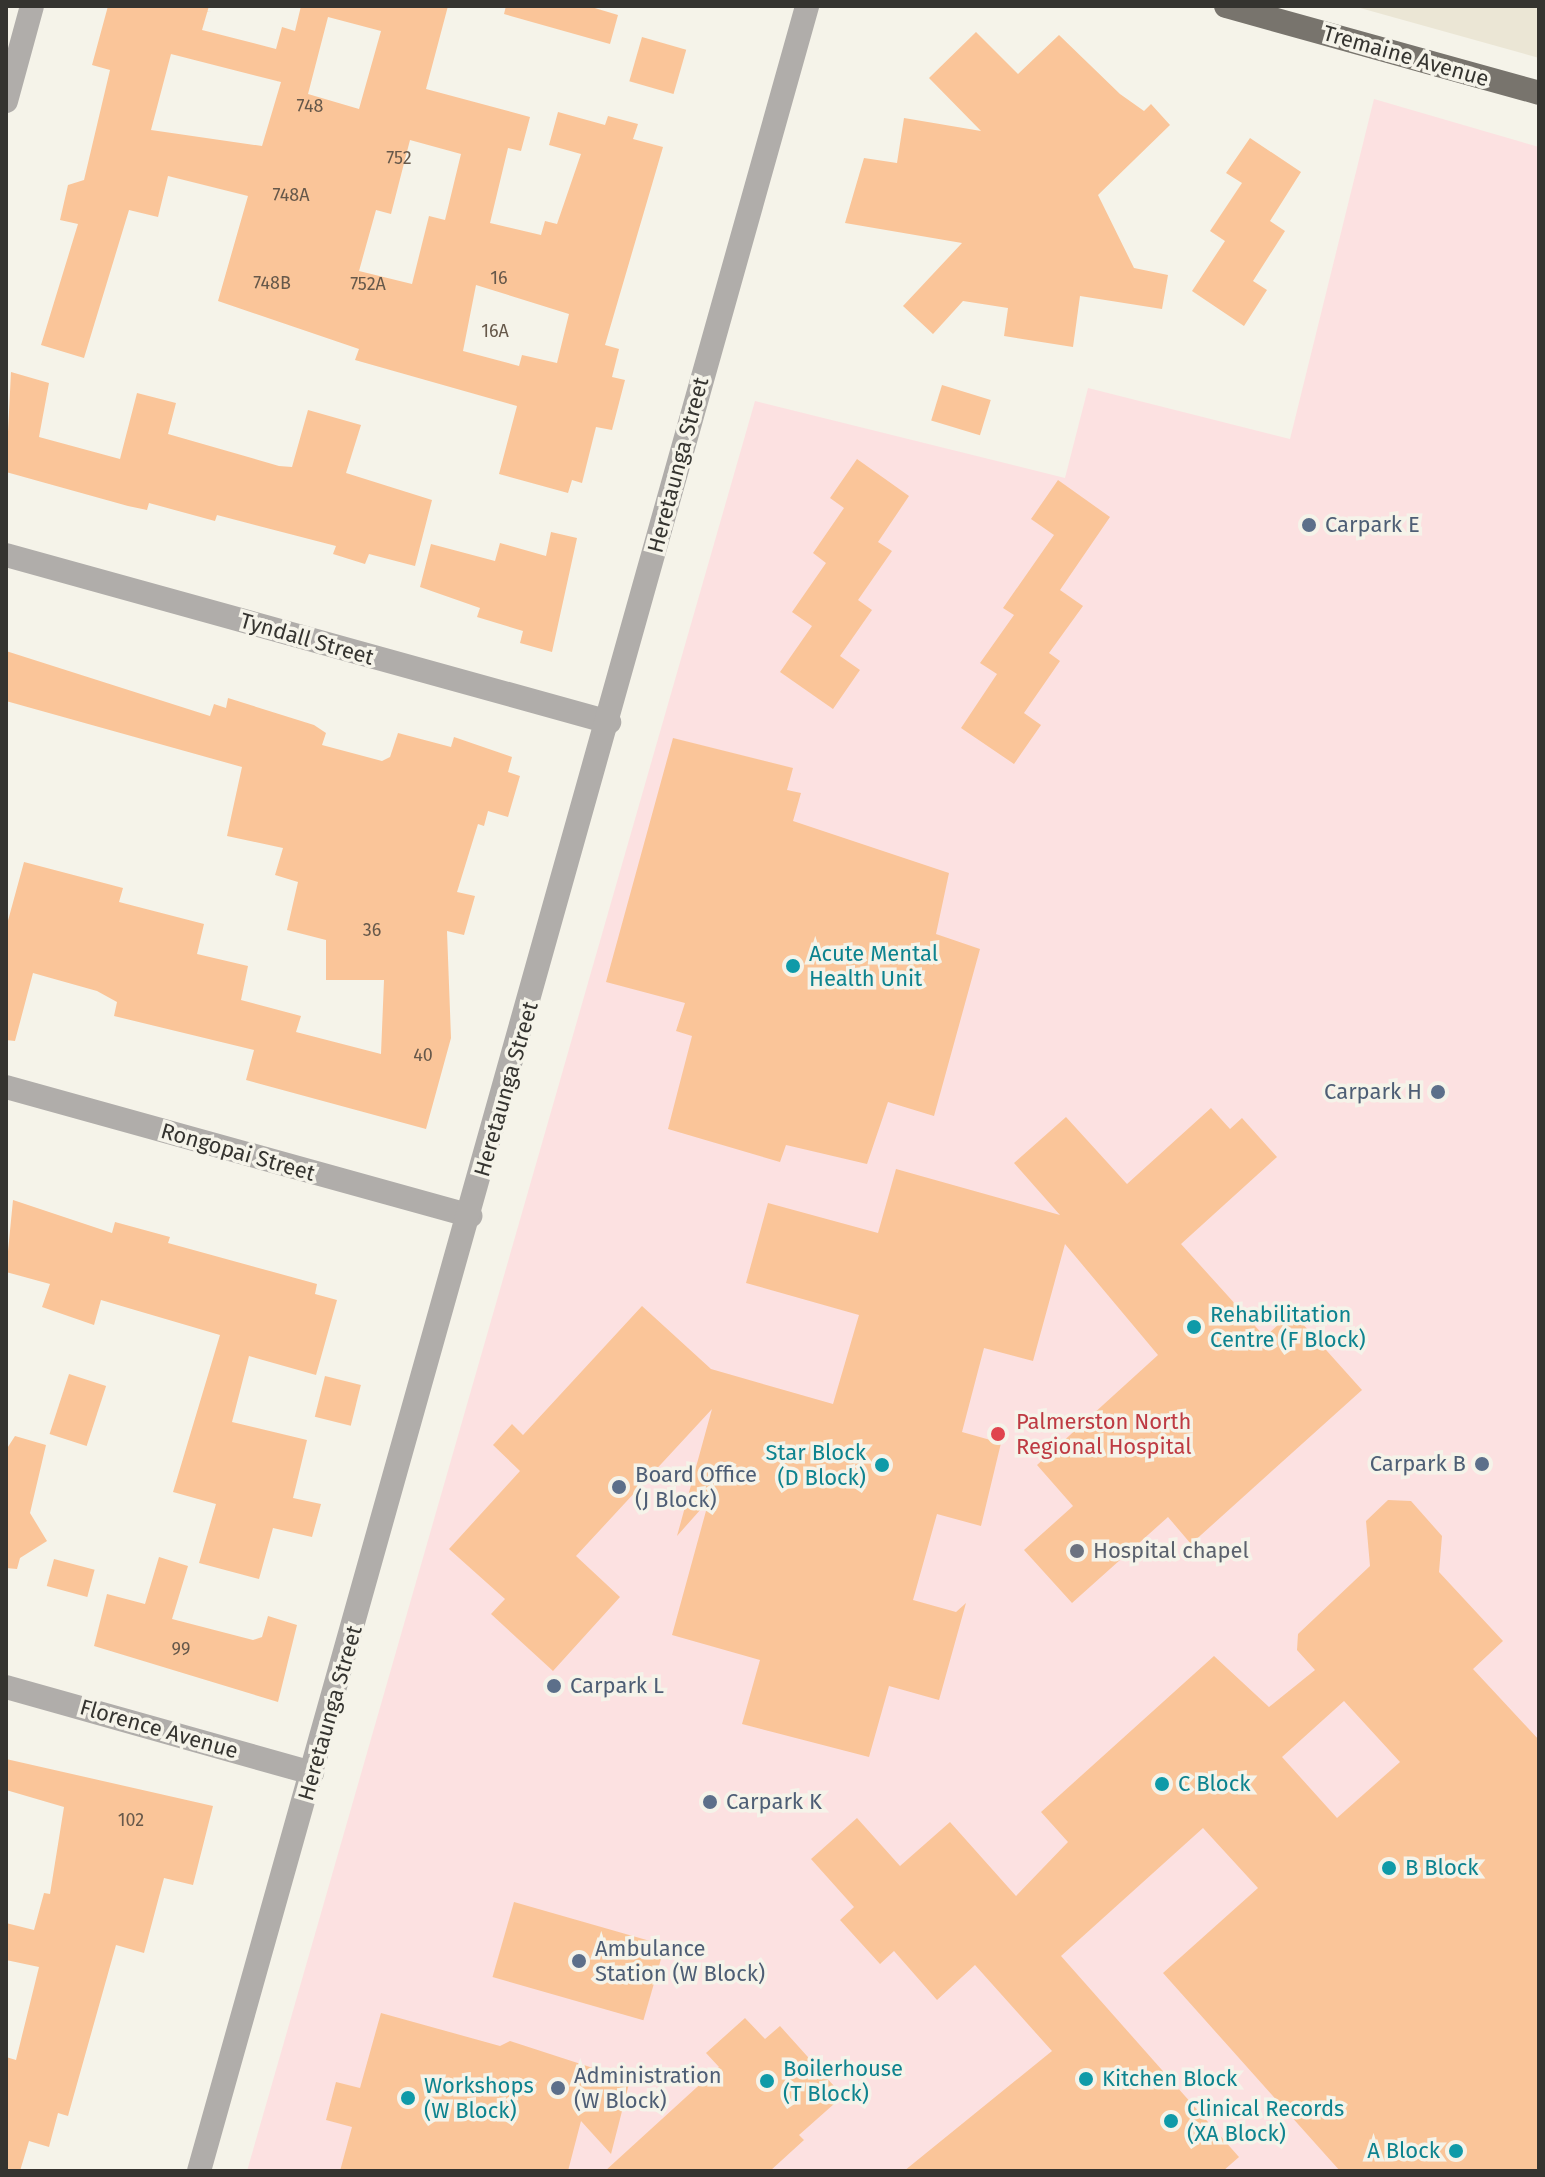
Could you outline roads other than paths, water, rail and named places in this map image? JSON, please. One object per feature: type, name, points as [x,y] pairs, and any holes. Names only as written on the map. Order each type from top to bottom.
[{"type":"main road","name":"Tremaine Avenue","points":[[1226,6],[1278,13],[1539,93]]},
{"type":"street","points":[[6,101],[32,6]]},
{"type":"street","name":"Heretaunga Street","points":[[199,2171],[609,722],[807,6]]},
{"type":"street","name":"Tyndall Street","points":[[6,555],[609,722]]},
{"type":"street","name":"Rongopai Street","points":[[6,1087],[470,1216]]},
{"type":"street","name":"Florence Avenue","points":[[6,1687],[312,1773]]},
{"type":"place","name":"Carpark E","points":[[1309,525]]},
{"type":"place","name":"Acute Mental Health Unit","points":[[793,966]]},
{"type":"place","name":"Carpark H","points":[[1438,1092]]},
{"type":"place","name":"Rehabilitation Centre (F Block)","points":[[1194,1327]]},
{"type":"place","name":"Palmerston North Regional Hospital","points":[[998,1434]]},
{"type":"place","name":"Carpark B","points":[[1482,1464]]},
{"type":"place","name":"Star Block (D Block)","points":[[882,1465]]},
{"type":"place","name":"Board Office (J Block)","points":[[619,1487]]},
{"type":"place","name":"Hospital chapel","points":[[1077,1551]]},
{"type":"place","name":"Carpark L","points":[[554,1686]]},
{"type":"place","name":"C Block","points":[[1162,1784]]},
{"type":"place","name":"Carpark K","points":[[710,1802]]},
{"type":"place","name":"B Block","points":[[1389,1868]]},
{"type":"place","name":"Ambulance Station (W Block)","points":[[579,1961]]},
{"type":"place","name":"Kitchen Block","points":[[1086,2079]]},
{"type":"place","name":"Boilerhouse (T Block)","points":[[767,2081]]},
{"type":"place","name":"Administration (W Block)","points":[[558,2088]]},
{"type":"place","name":"Workshops (W Block)","points":[[408,2098]]},
{"type":"place","name":"Clinical Records (XA Block)","points":[[1171,2121]]},
{"type":"place","name":"A Block","points":[[1456,2151]]}]
